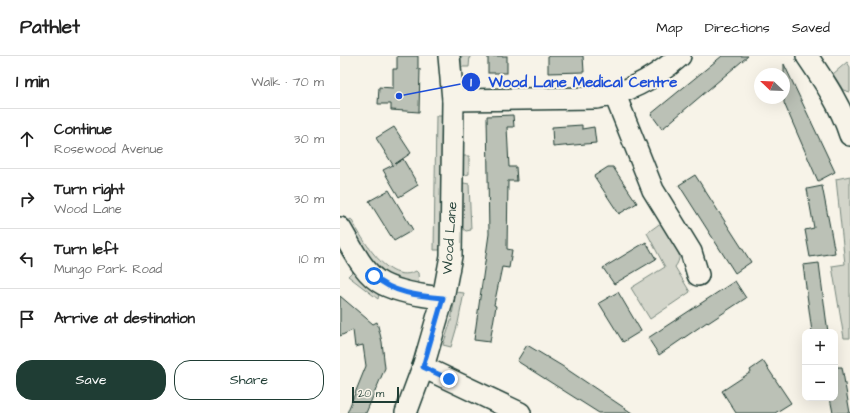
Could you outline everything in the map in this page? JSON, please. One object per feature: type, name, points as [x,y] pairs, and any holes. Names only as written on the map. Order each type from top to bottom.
[{"type":"street","name":"Wood Lane","points":[[406,413],[423,367],[443,298],[452,240],[453,100],[449,56]]},
{"type":"street","points":[[453,100],[596,98],[615,95],[642,84],[680,56]]},
{"type":"street","points":[[807,56],[825,83],[849,126]]},
{"type":"street","points":[[615,95],[653,190],[692,252],[698,275]]},
{"type":"street","points":[[340,228],[346,252],[382,284],[418,296],[443,298]]},
{"type":"street","points":[[423,367],[520,413]]},
{"type":"shaded area","points":[[461,56],[470,56],[469,67],[461,67]]},
{"type":"shaded area","points":[[847,62],[850,67],[850,92],[843,90],[833,74]]},
{"type":"shaded area","points":[[436,116],[445,116],[442,232],[440,250],[434,250]]},
{"type":"shaded area","points":[[461,156],[469,156],[469,174],[461,176]]},
{"type":"shaded area","points":[[850,176],[850,338],[844,338],[832,266],[845,264],[836,179]]},
{"type":"shaded area","points":[[464,183],[469,184],[471,230],[466,231],[462,228],[461,185]]},
{"type":"shaded area","points":[[351,219],[377,258],[396,272],[406,274],[416,271],[418,273],[419,285],[393,278],[374,264],[348,221]]},
{"type":"shaded area","points":[[662,222],[679,250],[678,261],[675,267],[690,292],[650,319],[631,288],[665,267],[647,233]]},
{"type":"shaded area","points":[[353,271],[379,294],[378,299],[348,276]]},
{"type":"shaded area","points":[[456,292],[464,293],[451,347],[443,345],[451,321]]},
{"type":"building","points":[[397,56],[418,56],[418,69],[420,69],[419,112],[391,110],[391,104],[378,104],[379,87],[393,88],[393,69],[397,69]]},
{"type":"building","points":[[488,56],[507,56],[507,73],[488,73]]},
{"type":"building","points":[[548,56],[583,56],[584,72],[548,73]]},
{"type":"building","points":[[722,56],[748,56],[662,129],[651,114]]},
{"type":"building","points":[[790,77],[835,172],[818,181],[784,104],[790,104]]},
{"type":"building","points":[[513,115],[514,127],[507,127],[509,167],[516,167],[517,181],[508,181],[507,249],[512,250],[509,268],[502,267],[494,305],[496,306],[490,342],[474,340],[489,234],[487,116]]},
{"type":"building","points":[[582,125],[582,129],[594,127],[596,143],[553,147],[552,127]]},
{"type":"building","points":[[394,127],[411,153],[395,164],[403,159],[418,185],[399,197],[383,170],[393,165],[376,138]]},
{"type":"building","points":[[608,167],[613,167],[637,203],[619,214],[594,176]]},
{"type":"building","points":[[695,175],[751,262],[735,273],[679,185]]},
{"type":"building","points":[[822,186],[835,253],[810,257],[805,230],[814,228],[807,189]]},
{"type":"building","points":[[389,190],[413,230],[394,241],[369,201]]},
{"type":"building","points":[[646,242],[656,259],[614,284],[603,268]]},
{"type":"building","points":[[819,263],[828,329],[812,329],[803,265]]},
{"type":"building","points":[[735,281],[746,298],[708,323],[707,322],[659,355],[648,338]]},
{"type":"building","points":[[618,292],[641,331],[623,342],[599,303]]},
{"type":"building","points":[[340,296],[373,324],[377,322],[382,342],[385,368],[366,413],[347,413],[366,366],[363,345],[355,347],[353,330],[340,336]]},
{"type":"building","points":[[527,345],[562,366],[632,413],[599,413],[517,361]]},
{"type":"building","points":[[763,361],[791,403],[775,413],[736,413],[722,391],[751,372],[750,370]]},
{"type":"building","points":[[838,367],[842,367],[850,413],[833,413],[831,401],[838,401]]},
{"type":"place","name":"Wood Lane Medical Centre","points":[[399,96]]},
{"type":"route","points":[[374,276],[382,284],[418,296],[443,298],[423,367],[449,379]]}]
